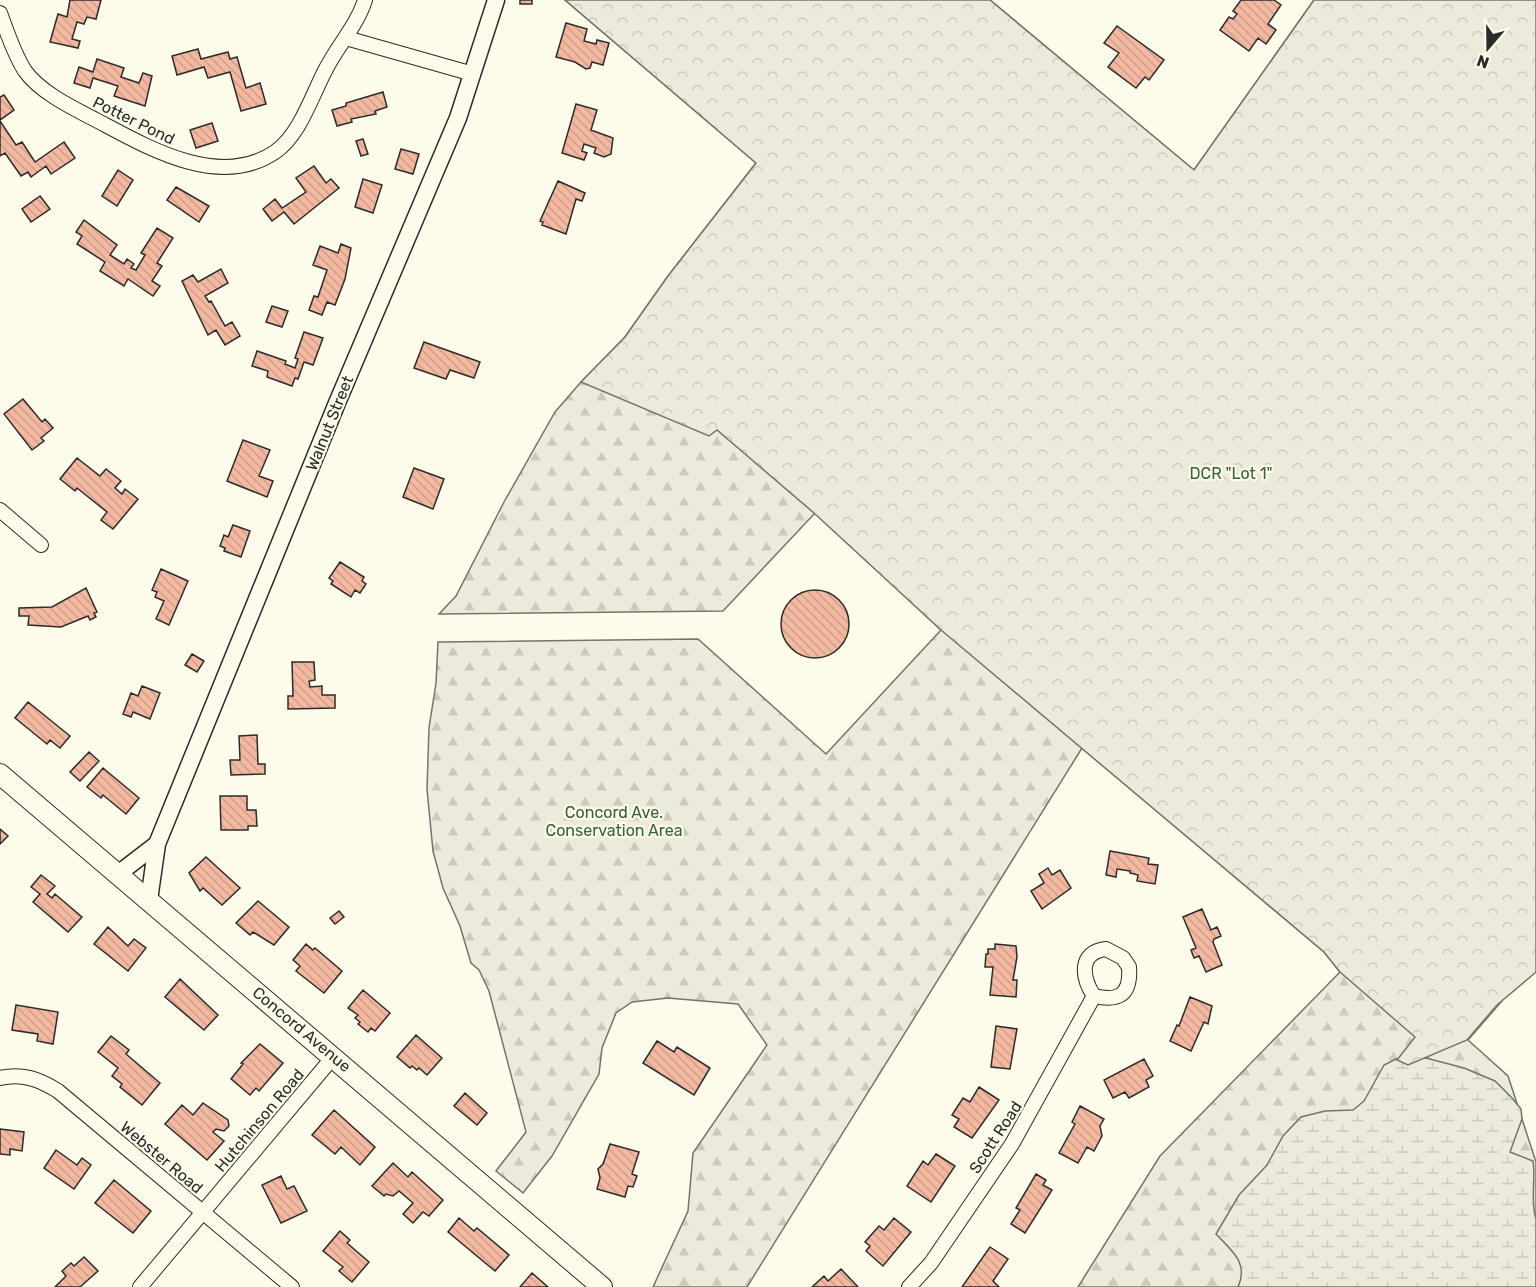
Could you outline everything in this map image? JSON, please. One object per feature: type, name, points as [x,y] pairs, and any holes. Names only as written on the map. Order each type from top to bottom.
[{"type":"main road","name":"Concord Avenue","points":[[0,774],[334,1056],[602,1287]]},
{"type":"street","name":"Potter Pond","points":[[0,13],[26,72],[44,88],[77,110],[164,155],[194,163],[225,166],[247,164],[276,152],[295,130],[328,64],[346,38],[365,0]]},
{"type":"street","name":"Walnut Street","points":[[149,900],[157,844],[337,403],[458,118],[496,0]]},
{"type":"street","points":[[346,38],[473,74]]},
{"type":"street","points":[[0,510],[41,544]]},
{"type":"street","points":[[118,874],[157,844]]},
{"type":"street","name":"Scott Road","points":[[909,1287],[931,1263],[1012,1144],[1094,996]]},
{"type":"street","name":"Hutchinson Road","points":[[140,1287],[334,1056]]},
{"type":"street","name":"Webster Road","points":[[0,1078],[17,1076],[32,1078],[58,1091],[292,1287]]},
{"type":"green space","name":"DCR \"Lot 1\"","points":[[565,0],[990,0],[1194,170],[1314,0],[1536,0],[1502,1001],[1468,1040],[1508,1076],[1536,1162],[1536,1287],[1078,1287],[1160,1156],[1340,972],[1324,952],[1082,748],[747,1287],[653,1287],[688,1211],[693,1153],[767,1045],[738,1004],[668,998],[632,1002],[616,1013],[602,1048],[599,1074],[552,1156],[523,1193],[496,1171],[526,1132],[489,991],[479,970],[471,963],[460,926],[443,888],[433,851],[427,789],[429,728],[436,683],[438,642],[698,639],[826,754],[941,630],[815,513],[723,611],[439,614],[456,596],[504,502],[555,412],[625,337],[668,276],[756,163]]},
{"type":"green space","name":"DCR \"Lot 1\"","points":[[565,0],[990,0],[1194,170],[1314,0],[1536,0],[1536,972],[1497,1005],[1467,1040],[1408,1065],[1397,1060],[1415,1037],[1340,972],[1324,952],[941,630],[814,513],[717,430],[709,436],[581,382],[625,337],[668,276],[756,163]]},
{"type":"green space","points":[[1426,1058],[1464,1068],[1495,1081],[1521,1109],[1522,1119],[1510,1152],[1533,1161],[1536,1287],[1238,1287],[1241,1279],[1240,1264],[1233,1252],[1216,1234],[1239,1195],[1267,1165],[1283,1136],[1301,1117],[1325,1111],[1353,1110],[1364,1101],[1384,1065],[1396,1059]]},
{"type":"building","points":[[70,0],[101,0],[96,19],[87,17],[84,24],[77,22],[72,39],[80,41],[78,48],[50,42],[58,14],[67,17]]},
{"type":"building","points":[[520,0],[532,0],[532,4],[520,4]]},
{"type":"building","points":[[1241,0],[1274,0],[1281,5],[1268,24],[1276,30],[1266,44],[1258,38],[1249,51],[1220,30],[1229,17],[1233,19],[1237,14],[1233,11]]},
{"type":"building","points":[[566,23],[587,29],[584,41],[596,44],[597,40],[609,43],[603,65],[592,62],[590,68],[586,69],[575,62],[556,57]]},
{"type":"building","points":[[1117,26],[1164,60],[1149,80],[1145,77],[1136,88],[1108,67],[1119,53],[1104,43]]},
{"type":"building","points":[[198,49],[201,59],[228,52],[230,59],[237,57],[246,88],[260,83],[266,104],[241,111],[230,72],[208,78],[204,67],[177,75],[172,56]]},
{"type":"building","points":[[97,59],[124,68],[121,77],[139,83],[143,73],[152,76],[145,106],[114,96],[118,86],[93,78],[90,88],[74,83],[79,67],[93,72]]},
{"type":"building","points":[[383,92],[387,107],[375,111],[376,114],[351,119],[352,122],[337,126],[332,110],[346,106],[346,103]]},
{"type":"building","points":[[4,95],[14,110],[0,120],[0,97]]},
{"type":"building","points":[[576,104],[597,110],[591,130],[613,138],[611,154],[604,157],[594,153],[596,148],[584,144],[582,151],[587,153],[584,160],[562,153]]},
{"type":"building","points":[[0,121],[16,145],[22,142],[35,162],[64,142],[75,158],[51,174],[46,166],[31,177],[28,172],[21,176],[5,153],[0,156]]},
{"type":"building","points":[[212,123],[218,141],[196,148],[190,130]]},
{"type":"building","points":[[363,139],[368,154],[361,156],[356,141]]},
{"type":"building","points":[[401,149],[419,154],[413,174],[395,169]]},
{"type":"building","points":[[314,166],[326,183],[331,179],[339,188],[294,224],[284,212],[272,221],[263,209],[275,199],[282,208],[306,192],[296,178]]},
{"type":"building","points":[[118,170],[133,180],[117,206],[102,196]]},
{"type":"building","points":[[363,179],[382,185],[373,213],[355,207]]},
{"type":"building","points":[[558,181],[585,193],[582,201],[576,199],[566,234],[542,225],[543,222],[540,221]]},
{"type":"building","points":[[176,187],[209,206],[199,222],[167,200]]},
{"type":"building","points":[[40,196],[50,209],[31,222],[22,209]]},
{"type":"building","points":[[84,220],[117,245],[110,255],[124,264],[127,259],[134,264],[131,268],[136,270],[145,255],[141,253],[157,228],[173,238],[157,263],[162,266],[152,281],[160,286],[153,296],[128,279],[124,286],[100,271],[105,262],[77,244],[82,236],[76,232]]},
{"type":"building","points":[[341,244],[351,248],[345,279],[335,305],[327,302],[322,315],[309,310],[314,296],[318,297],[327,270],[313,265],[320,246],[338,253]]},
{"type":"building","points":[[221,269],[228,283],[205,296],[209,302],[211,301],[225,326],[232,322],[240,336],[225,345],[216,330],[208,335],[182,281],[193,275],[198,282]]},
{"type":"building","points":[[272,306],[288,311],[282,327],[266,322]]},
{"type":"building","points":[[304,332],[323,338],[313,365],[304,362],[298,379],[295,378],[292,386],[267,377],[268,371],[252,366],[257,351],[286,361],[285,364],[295,368],[298,359],[295,358]]},
{"type":"building","points":[[424,342],[480,362],[474,378],[450,370],[446,379],[414,368]]},
{"type":"building","points":[[23,399],[42,422],[45,419],[53,428],[41,438],[44,441],[32,450],[4,414]]},
{"type":"building","points":[[243,440],[270,450],[259,476],[273,481],[267,497],[227,481]]},
{"type":"building","points":[[77,458],[100,476],[106,469],[121,481],[115,488],[122,494],[125,489],[138,499],[113,529],[101,520],[107,512],[77,488],[75,491],[60,479]]},
{"type":"building","points":[[414,468],[444,479],[433,509],[403,497]]},
{"type":"building","points":[[233,525],[250,531],[241,557],[224,551],[225,548],[220,546],[224,535],[228,537]]},
{"type":"building","points":[[340,562],[364,577],[362,581],[366,584],[360,593],[355,590],[351,597],[331,584],[333,581],[329,578]]},
{"type":"building","points":[[161,569],[188,581],[169,625],[156,619],[164,601],[155,597],[157,592],[152,590]]},
{"type":"building","points":[[86,588],[97,612],[94,613],[96,617],[90,620],[88,616],[61,627],[28,625],[29,616],[19,616],[19,608],[52,607]]},
{"type":"building","points":[[808,590],[822,590],[834,595],[844,605],[849,624],[844,643],[834,653],[822,658],[808,658],[796,653],[786,643],[781,631],[781,617],[786,605],[796,595]]},
{"type":"building","points":[[192,654],[204,661],[197,672],[185,665]]},
{"type":"building","points":[[292,662],[314,662],[315,680],[309,681],[310,687],[322,686],[322,695],[335,695],[335,708],[288,709],[288,696],[293,696]]},
{"type":"building","points":[[142,686],[160,693],[150,719],[133,712],[131,717],[123,714],[131,693],[138,696]]},
{"type":"building","points":[[28,702],[70,736],[60,748],[50,740],[47,744],[15,718]]},
{"type":"building","points":[[257,735],[258,764],[265,764],[265,774],[231,775],[230,760],[240,760],[239,736]]},
{"type":"building","points":[[89,752],[99,761],[80,781],[70,772]]},
{"type":"building","points":[[103,768],[139,798],[126,814],[103,795],[101,798],[87,787]]},
{"type":"building","points":[[220,796],[247,796],[247,810],[256,810],[257,826],[248,826],[248,830],[221,830]]},
{"type":"building","points":[[0,829],[8,836],[0,844]]},
{"type":"building","points":[[1110,851],[1149,858],[1148,864],[1158,865],[1155,884],[1137,881],[1138,875],[1130,871],[1117,869],[1116,877],[1106,875]]},
{"type":"building","points":[[206,857],[240,888],[222,905],[203,888],[200,891],[189,873]]},
{"type":"building","points":[[1048,868],[1052,875],[1060,870],[1071,888],[1042,909],[1031,891],[1044,883],[1039,874]]},
{"type":"building","points":[[41,875],[55,886],[47,894],[52,898],[55,894],[82,917],[68,932],[33,902],[40,894],[31,887]]},
{"type":"building","points":[[258,901],[289,927],[274,945],[253,932],[250,935],[236,923]]},
{"type":"building","points":[[1202,909],[1211,930],[1217,927],[1221,936],[1213,942],[1222,965],[1206,972],[1199,956],[1194,958],[1191,950],[1196,948],[1183,917]]},
{"type":"building","points":[[339,911],[344,917],[335,924],[330,918]]},
{"type":"building","points":[[108,927],[128,946],[134,939],[146,948],[128,971],[94,944]]},
{"type":"building","points":[[306,944],[313,950],[315,948],[342,971],[324,993],[296,971],[300,966],[293,960]]},
{"type":"building","points":[[995,944],[1016,946],[1017,957],[1013,980],[1017,980],[1016,997],[990,995],[993,967],[985,967],[986,954],[988,954],[988,949],[995,949]]},
{"type":"building","points":[[180,979],[218,1015],[204,1030],[165,997]]},
{"type":"building","points":[[363,990],[390,1013],[375,1031],[371,1028],[368,1032],[358,1024],[360,1022],[355,1018],[358,1015],[348,1008]]},
{"type":"building","points":[[1190,997],[1212,1006],[1208,1024],[1204,1022],[1191,1051],[1170,1041],[1177,1025],[1179,1026]]},
{"type":"building","points":[[16,1005],[58,1012],[53,1044],[37,1041],[38,1034],[12,1030]]},
{"type":"building","points":[[996,1026],[1017,1029],[1010,1069],[991,1067]]},
{"type":"building","points":[[416,1035],[442,1058],[427,1075],[419,1068],[417,1070],[412,1066],[410,1068],[397,1057]]},
{"type":"building","points":[[111,1036],[129,1050],[126,1054],[160,1083],[142,1105],[120,1087],[122,1084],[112,1076],[118,1068],[98,1052]]},
{"type":"building","points":[[657,1041],[674,1052],[677,1047],[710,1068],[694,1095],[643,1063]]},
{"type":"building","points":[[260,1044],[283,1063],[259,1091],[256,1088],[250,1095],[231,1079],[243,1064],[241,1063]]},
{"type":"building","points":[[1144,1059],[1153,1076],[1146,1080],[1149,1087],[1129,1098],[1125,1092],[1113,1098],[1104,1080]]},
{"type":"building","points":[[979,1087],[999,1100],[972,1138],[954,1127],[959,1119],[952,1115],[963,1098],[970,1102]]},
{"type":"building","points":[[465,1093],[487,1113],[477,1125],[454,1106]]},
{"type":"building","points":[[203,1103],[228,1120],[229,1126],[224,1131],[216,1129],[213,1132],[224,1141],[207,1160],[165,1124],[182,1105],[193,1115]]},
{"type":"building","points":[[1080,1106],[1104,1119],[1100,1126],[1102,1136],[1094,1151],[1087,1147],[1078,1163],[1059,1153],[1075,1124],[1072,1122]]},
{"type":"building","points":[[334,1110],[375,1147],[360,1165],[341,1147],[335,1154],[312,1135]]},
{"type":"building","points":[[0,1129],[24,1132],[22,1151],[10,1149],[10,1155],[0,1154]]},
{"type":"building","points":[[610,1144],[639,1152],[632,1174],[637,1176],[633,1187],[628,1186],[625,1197],[597,1189],[600,1178],[598,1169],[603,1164]]},
{"type":"building","points":[[56,1150],[77,1165],[82,1158],[91,1165],[74,1189],[44,1168]]},
{"type":"building","points":[[936,1154],[955,1166],[931,1202],[907,1186],[923,1161],[928,1165]]},
{"type":"building","points":[[393,1163],[408,1177],[412,1172],[443,1200],[429,1216],[423,1212],[413,1223],[403,1214],[413,1203],[399,1191],[393,1196],[386,1194],[384,1196],[372,1186]]},
{"type":"building","points":[[1036,1174],[1046,1180],[1043,1185],[1052,1190],[1025,1233],[1011,1224],[1020,1210],[1016,1208]]},
{"type":"building","points":[[281,1176],[287,1189],[294,1186],[307,1211],[281,1223],[262,1185]]},
{"type":"building","points":[[114,1180],[151,1211],[133,1233],[95,1203]]},
{"type":"building","points":[[459,1218],[474,1231],[477,1228],[509,1255],[495,1271],[448,1232]]},
{"type":"building","points":[[894,1218],[911,1232],[883,1266],[866,1251],[870,1246],[865,1242],[879,1226],[884,1230]]},
{"type":"building","points":[[340,1231],[350,1240],[347,1243],[369,1262],[352,1282],[339,1271],[343,1267],[323,1251]]},
{"type":"building","points":[[990,1247],[1008,1259],[993,1281],[999,1287],[962,1287]]},
{"type":"building","points":[[84,1257],[98,1271],[80,1287],[55,1287],[66,1276],[62,1271],[71,1263],[74,1266]]},
{"type":"building","points":[[841,1269],[858,1287],[812,1287],[824,1276],[828,1281]]},
{"type":"building","points":[[532,1273],[548,1287],[520,1287]]},
{"type":"park label","name":"Concord Ave. Conservation Area","points":[[614,821]]}]
